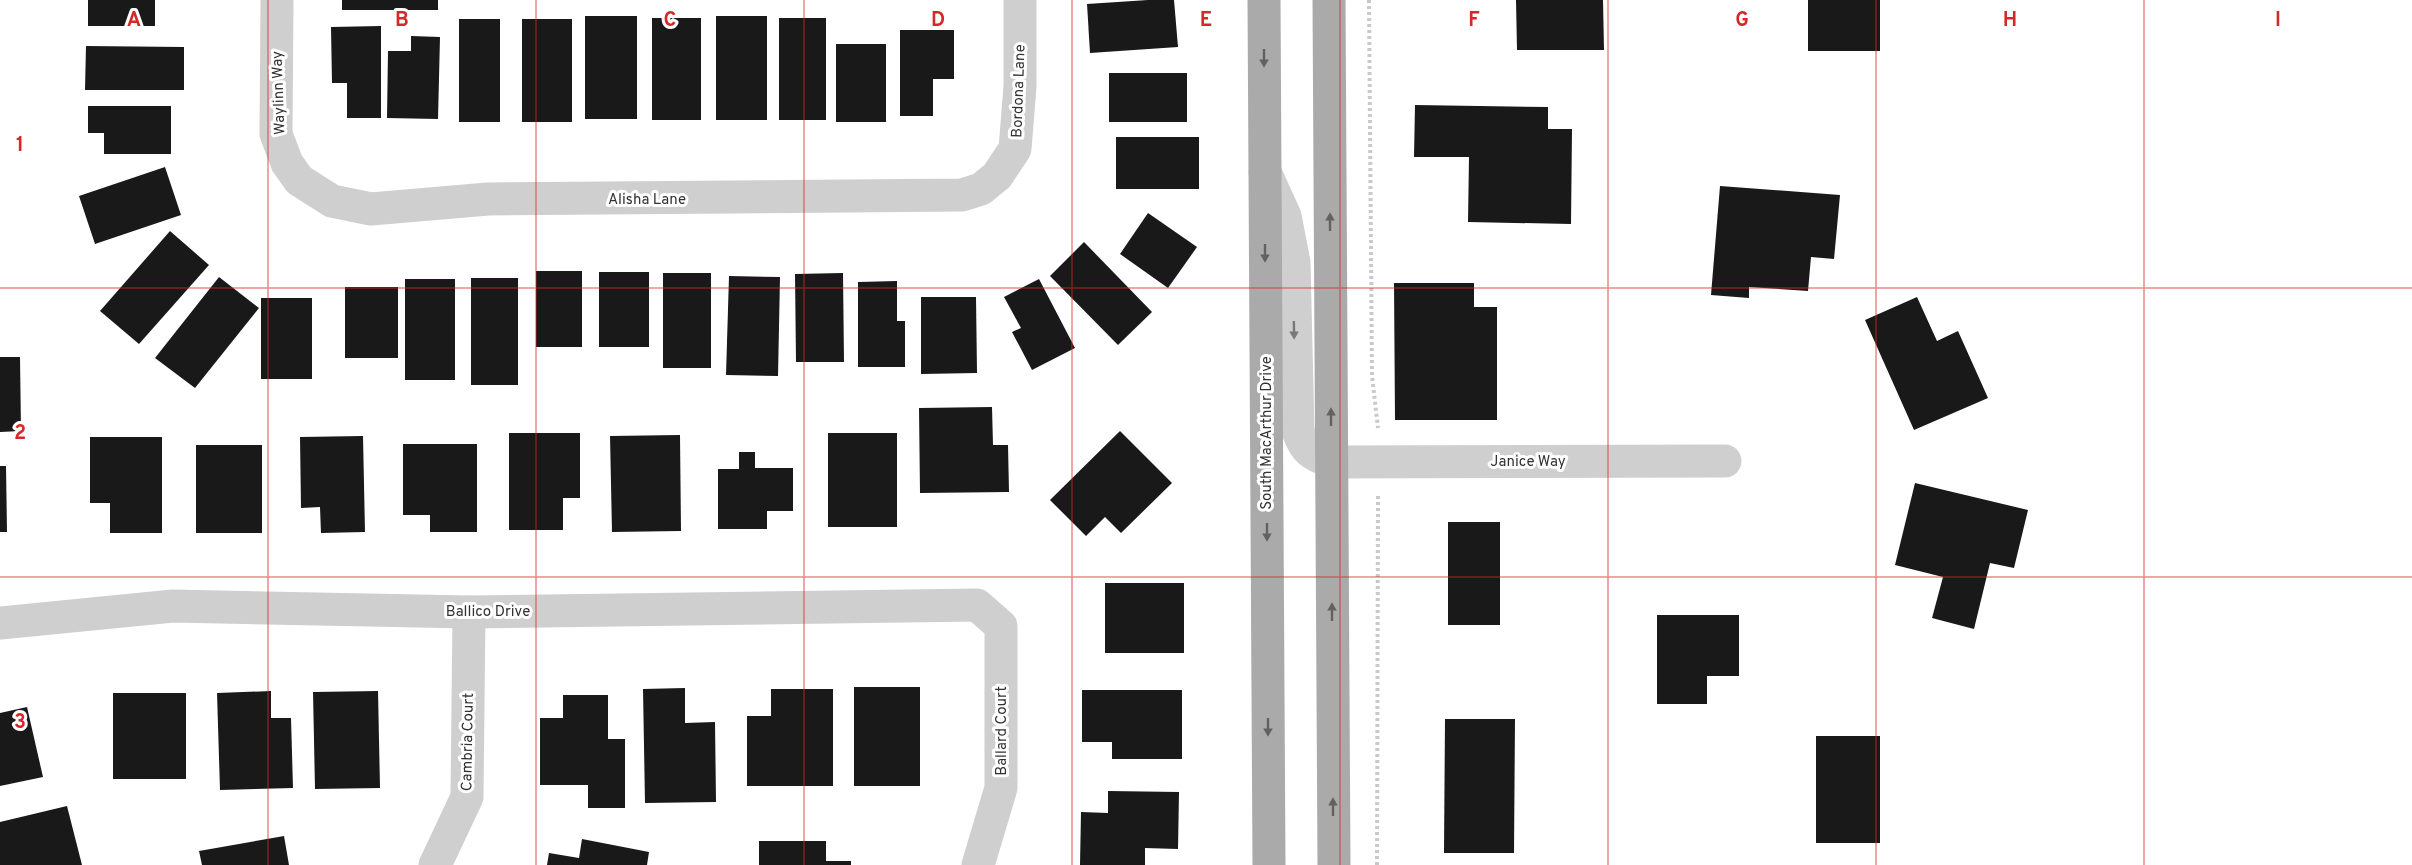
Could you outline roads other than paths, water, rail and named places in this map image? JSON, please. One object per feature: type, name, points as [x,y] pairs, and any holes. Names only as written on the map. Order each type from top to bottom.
[{"type":"main road","name":"South MacArthur Drive","points":[[1264,0],[1269,865]]},
{"type":"main road","points":[[1329,0],[1334,865]]},
{"type":"street","name":"Waylinn Way","points":[[277,0],[276,134],[287,163],[299,180]]},
{"type":"street","name":"Bordona Lane","points":[[997,176],[1015,149],[1020,86],[1020,0]]},
{"type":"street","points":[[1265,172],[1285,216],[1294,262],[1298,431],[1303,445],[1315,456],[1332,462]]},
{"type":"street","name":"Alisha Lane","points":[[299,180],[332,201],[371,209],[488,199],[962,195],[981,189],[997,176]]},
{"type":"street","name":"Janice Way","points":[[1332,462],[1725,462]]},
{"type":"street","name":"Ballico Drive","points":[[0,623],[173,606],[469,612],[977,605]]},
{"type":"street","name":"Ballard Court","points":[[977,605],[1001,626],[1001,788],[978,865]]},
{"type":"street","name":"Cambria Court","points":[[435,865],[467,797],[469,612]]}]
